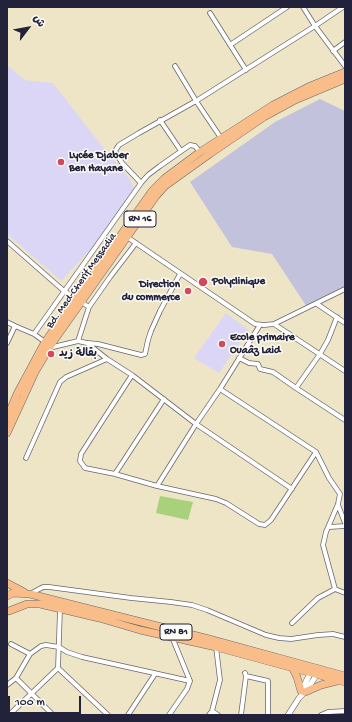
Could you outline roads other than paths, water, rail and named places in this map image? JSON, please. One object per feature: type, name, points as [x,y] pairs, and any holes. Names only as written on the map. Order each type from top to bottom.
[{"type":"highway","name":"Bd. Med-Cherif Messadia","points":[[7,418],[17,394],[47,345],[152,191],[165,178],[200,152],[273,105],[291,95],[345,72]]},
{"type":"highway","name":"Bd. Med-Cherif Messadia","points":[[78,300],[165,186],[276,110],[345,78]]},
{"type":"highway","name":"Bd. Med-Cherif Messadia","points":[[7,432],[47,345]]},
{"type":"highway","points":[[7,583],[30,594]]},
{"type":"highway","name":"RN 81","points":[[7,597],[13,593],[30,594],[315,671],[343,680]]},
{"type":"highway","points":[[7,597],[10,606],[8,612]]},
{"type":"highway","name":"RN 81","points":[[8,612],[33,604],[60,609],[292,667],[315,671]]},
{"type":"highway","points":[[292,667],[297,677],[302,694],[321,684],[343,680]]},
{"type":"street","points":[[230,45],[287,7]]},
{"type":"street","points":[[303,7],[315,26],[345,66]]},
{"type":"street","points":[[141,184],[122,163],[116,152],[119,145],[160,120],[196,101],[343,7]]},
{"type":"street","points":[[210,13],[246,70]]},
{"type":"street","points":[[333,51],[345,42]]},
{"type":"street","points":[[175,66],[221,138]]},
{"type":"street","points":[[160,120],[181,151]]},
{"type":"street","points":[[34,334],[141,184],[160,166],[192,144],[197,147],[200,152]]},
{"type":"street","points":[[127,237],[251,322],[260,325],[274,324],[345,289]]},
{"type":"street","points":[[7,241],[64,291],[89,307]]},
{"type":"street","points":[[78,341],[89,307],[136,243]]},
{"type":"street","points":[[7,322],[34,334],[47,345],[78,341],[98,344],[140,355],[145,354],[151,331],[180,274]]},
{"type":"street","points":[[317,304],[345,322]]},
{"type":"street","points":[[296,388],[320,354],[328,340],[337,318]]},
{"type":"street","points":[[274,324],[345,371]]},
{"type":"street","points":[[157,486],[260,325]]},
{"type":"street","points":[[7,343],[15,326]]},
{"type":"street","points":[[87,343],[196,424],[292,489]]},
{"type":"street","points":[[239,358],[258,364],[260,369],[273,372],[345,420]]},
{"type":"street","points":[[26,458],[60,382],[66,377],[107,359]]},
{"type":"street","points":[[132,375],[79,458],[85,468],[216,499],[226,503],[259,524],[265,525],[271,520],[316,452]]},
{"type":"street","points":[[220,389],[316,452],[329,478],[340,494],[338,504],[324,538],[323,545],[336,589],[345,593]]},
{"type":"street","points":[[115,474],[164,399]]},
{"type":"street","points":[[340,494],[345,493]]},
{"type":"street","points":[[329,527],[345,525],[338,504]]},
{"type":"street","points":[[30,594],[43,587],[49,587],[171,602],[192,605],[207,610],[266,635],[279,638],[291,639],[332,634],[345,637]]},
{"type":"street","points":[[292,623],[318,598],[336,589]]},
{"type":"street","points":[[9,715],[58,668],[60,609]]},
{"type":"street","points":[[169,715],[187,689],[190,681],[172,636]]},
{"type":"street","points":[[11,644],[30,654]]},
{"type":"street","points":[[7,685],[16,678],[30,654],[41,646],[46,645],[59,647],[67,652],[82,657],[190,681]]},
{"type":"street","points":[[209,715],[212,711],[220,680],[216,647]]},
{"type":"street","points":[[58,668],[108,715]]},
{"type":"street","points":[[288,715],[315,671]]},
{"type":"street","points":[[128,715],[156,674]]},
{"type":"street","points":[[241,715],[245,674],[268,681],[268,715]]},
{"type":"street","points":[[16,678],[53,715]]},
{"type":"street","points":[[212,711],[218,715]]},
{"type":"street","points":[[321,715],[328,712],[345,711]]},
{"type":"place","name":"Lycée Djaber Ben Hayane","points":[[61,162]]},
{"type":"place","name":"Polyclinique","points":[[203,282]]},
{"type":"place","name":"Direction du commerce","points":[[188,291]]},
{"type":"place","name":"Ecole primaire Ouaâz Laid","points":[[222,344]]},
{"type":"place","name":"بقالة زيد","points":[[51,354]]}]
